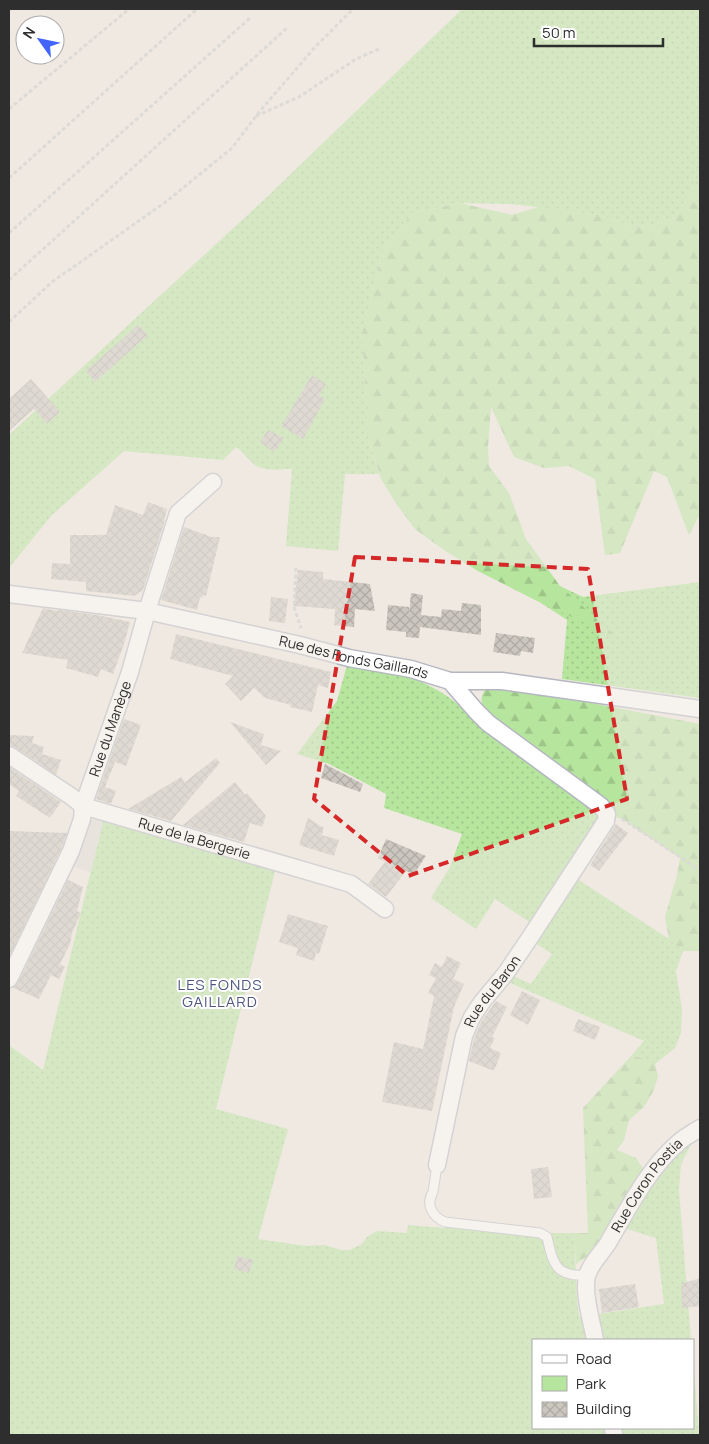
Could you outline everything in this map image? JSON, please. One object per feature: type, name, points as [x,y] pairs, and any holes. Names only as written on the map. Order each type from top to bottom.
[{"type":"street","name":"Rue du Manège","points":[[9,979],[71,851],[82,819],[83,806],[130,672],[178,513],[213,482]]},
{"type":"street","name":"Rue des Fonds Gaillards","points":[[9,594],[147,611],[300,645],[349,658],[411,669],[450,681],[502,681],[700,709]]},
{"type":"street","points":[[450,681],[488,723],[601,806],[607,814]]},
{"type":"street","name":"Rue de la Bergerie","points":[[9,756],[72,796],[83,806],[351,884],[386,909]]},
{"type":"street","name":"Rue du Baron","points":[[437,1165],[464,1036],[472,1017],[506,973],[537,927],[606,821],[607,814]]},
{"type":"street","name":"Rue Coron Postia","points":[[588,1275],[592,1265],[602,1252],[648,1176],[678,1142],[700,1128]]},
{"type":"street","points":[[588,1275],[588,1306],[595,1339]]},
{"type":"lane","name":"Rue du Baron","points":[[437,1165],[430,1206],[435,1216],[445,1222],[540,1233],[547,1237],[552,1257],[559,1270],[576,1276],[588,1275]]},
{"type":"path","points":[[9,109],[129,9]]},
{"type":"path","points":[[9,178],[198,9]]},
{"type":"path","points":[[9,322],[52,282],[167,202],[232,148],[316,46],[354,9]]},
{"type":"path","points":[[9,233],[250,18]]},
{"type":"path","points":[[9,280],[288,27]]},
{"type":"path","points":[[256,117],[300,97],[356,59],[379,49]]},
{"type":"path","points":[[296,568],[294,607],[301,629],[300,645]]},
{"type":"path","points":[[607,814],[622,819],[700,870]]},
{"type":"highlighted area","points":[[355,557],[588,569],[627,799],[408,876],[314,799]]},
{"type":"green space","points":[[462,9],[700,9],[700,175],[675,218],[638,228],[599,215],[512,204],[460,203],[412,213],[382,253],[362,333],[368,435],[379,474],[345,474],[338,551],[286,546],[292,469],[263,469],[253,463],[236,447],[223,460],[124,451],[51,516],[9,568],[9,435],[267,197]]},
{"type":"green space","points":[[700,175],[700,514],[689,535],[667,477],[654,471],[620,553],[605,555],[595,479],[569,466],[544,468],[514,457],[491,407],[488,447],[489,466],[509,493],[526,539],[560,586],[618,638],[541,603],[478,571],[415,529],[381,479],[368,435],[362,333],[382,253],[412,213],[460,203],[512,215],[539,207],[599,215],[638,228],[675,218]]},
{"type":"green space","points":[[700,582],[700,698],[562,679],[567,620],[541,603],[556,603],[560,586],[583,597]]},
{"type":"green space","points":[[349,658],[406,676],[439,691],[607,814],[571,875],[669,939],[683,951],[676,971],[682,1009],[681,1033],[675,1048],[655,1064],[646,1059],[631,1056],[644,1041],[501,979],[506,973],[531,984],[552,954],[529,939],[537,927],[495,899],[476,929],[431,898],[450,867],[462,834],[384,808],[386,794],[329,764],[297,754],[337,701]]},
{"type":"green space","points":[[492,687],[560,697],[700,724],[700,951],[683,951],[669,939],[665,917],[680,858],[622,819],[607,814],[492,717],[482,704],[482,697],[486,688]]},
{"type":"green space","points":[[105,812],[277,863],[216,1109],[288,1129],[258,1239],[306,1246],[324,1245],[342,1250],[350,1250],[362,1244],[367,1237],[377,1231],[407,1233],[408,1225],[444,1228],[445,1222],[540,1233],[574,1233],[579,1317],[664,1304],[656,1238],[627,1229],[619,1224],[648,1176],[694,1139],[681,1164],[679,1190],[691,1339],[532,1339],[532,1429],[694,1429],[694,1370],[699,1435],[9,1435],[9,1045],[43,1070]]},
{"type":"green space","points":[[631,1056],[647,1059],[655,1064],[658,1077],[653,1092],[644,1107],[629,1120],[624,1140],[617,1150],[636,1158],[648,1176],[595,1251],[576,1264],[574,1233],[588,1233],[583,1108]]},
{"type":"shaded area","points":[[96,817],[104,818],[91,873],[68,864],[88,824]]},
{"type":"building","points":[[138,325],[148,335],[95,382],[86,371]]},
{"type":"building","points":[[312,375],[326,384],[319,395],[325,399],[303,439],[281,426]]},
{"type":"building","points":[[31,379],[60,412],[47,424],[34,409],[9,431],[9,399]]},
{"type":"building","points":[[268,430],[284,438],[274,452],[260,442]]},
{"type":"building","points":[[148,502],[167,509],[143,590],[134,596],[86,591],[86,582],[51,579],[52,563],[70,564],[70,535],[106,535],[115,505],[143,515]]},
{"type":"building","points":[[184,527],[212,537],[220,537],[206,596],[200,597],[197,610],[161,600]]},
{"type":"building","points":[[298,570],[323,572],[323,579],[370,584],[375,611],[355,609],[354,627],[334,625],[335,609],[294,606]]},
{"type":"building","points":[[411,593],[423,595],[421,615],[441,617],[442,609],[461,611],[462,603],[481,605],[481,635],[420,627],[419,638],[406,637],[406,632],[386,630],[388,605],[409,607],[409,614]]},
{"type":"building","points":[[271,597],[288,599],[285,623],[269,621]]},
{"type":"building","points":[[43,608],[97,615],[130,622],[113,674],[101,669],[98,677],[66,668],[68,660],[22,653]]},
{"type":"building","points":[[496,633],[535,638],[533,653],[521,651],[520,656],[493,652]]},
{"type":"building","points":[[176,634],[331,672],[328,688],[318,685],[312,712],[265,698],[254,688],[241,701],[225,684],[233,676],[170,659]]},
{"type":"building","points":[[124,719],[141,725],[126,766],[115,762],[105,787],[116,791],[111,804],[96,799]]},
{"type":"building","points":[[230,722],[264,734],[261,745],[281,751],[266,765]]},
{"type":"building","points":[[9,735],[34,736],[32,743],[44,747],[42,754],[61,760],[56,775],[15,747],[9,745]]},
{"type":"building","points":[[216,758],[220,763],[171,821],[128,809],[181,777],[185,782]]},
{"type":"building","points":[[325,764],[363,784],[360,792],[321,778]]},
{"type":"building","points":[[9,767],[61,802],[50,818],[16,796],[19,791],[9,784]]},
{"type":"building","points":[[235,782],[266,816],[262,827],[250,823],[244,842],[183,825]]},
{"type":"building","points":[[308,818],[324,828],[322,835],[339,840],[334,856],[299,845]]},
{"type":"building","points":[[616,824],[628,833],[599,871],[590,865]]},
{"type":"building","points":[[9,831],[67,833],[9,957]]},
{"type":"building","points":[[386,839],[426,856],[414,874],[406,871],[386,897],[368,884],[385,862],[378,858]]},
{"type":"building","points":[[68,880],[83,887],[77,911],[81,913],[72,933],[70,944],[60,964],[65,967],[59,979],[51,975],[39,999],[13,988],[18,983]]},
{"type":"building","points":[[288,914],[328,926],[319,954],[316,953],[314,961],[296,955],[298,948],[279,942]]},
{"type":"building","points":[[447,956],[461,963],[453,979],[464,984],[454,1007],[432,1111],[382,1102],[394,1042],[423,1049],[434,996],[428,993],[436,978],[429,975],[435,963],[442,967]]},
{"type":"building","points":[[522,991],[540,1000],[528,1025],[510,1015]]},
{"type":"building","points":[[496,1001],[507,1007],[492,1037],[495,1038],[490,1048],[501,1053],[494,1071],[469,1061],[474,1039],[481,1022]]},
{"type":"building","points":[[578,1019],[600,1027],[595,1040],[573,1031]]},
{"type":"building","points":[[548,1167],[552,1197],[534,1199],[531,1169]]},
{"type":"building","points":[[237,1256],[253,1260],[249,1273],[234,1269]]},
{"type":"building","points":[[700,1278],[700,1306],[682,1308],[681,1284]]},
{"type":"building","points":[[635,1284],[639,1307],[602,1313],[599,1289]]},
{"type":"district","name":"LES FONDS GAILLARD","points":[[220,994]]}]
